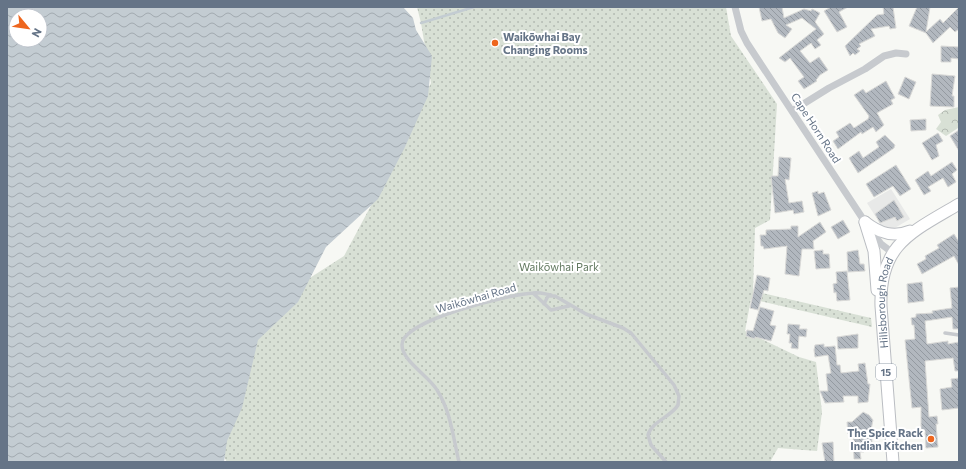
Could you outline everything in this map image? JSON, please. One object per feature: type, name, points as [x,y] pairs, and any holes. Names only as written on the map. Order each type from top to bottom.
[{"type":"main road","name":"Hillsborough Road","points":[[893,462],[881,306],[883,276],[893,253],[903,239],[915,230],[959,204]]},
{"type":"main road","points":[[865,222],[873,228],[887,234],[904,234],[915,230]]},
{"type":"main road","points":[[865,222],[874,251],[876,283],[881,306]]},
{"type":"street","name":"Cape Horn Road","points":[[735,7],[741,31],[747,43],[865,222],[881,244],[893,253]]},
{"type":"street","points":[[792,111],[829,88],[865,69],[884,56],[896,53],[906,54]]},
{"type":"lane","name":"Waikōwhai Road","points":[[532,293],[544,304]]},
{"type":"lane","name":"Waikōwhai Road","points":[[459,462],[447,408],[432,383],[403,352],[402,344],[409,333],[442,315],[502,299],[532,293],[551,295],[559,298],[570,306],[586,314],[623,328],[631,333],[677,391],[679,401],[676,409],[652,427],[648,435],[651,445],[666,462]]},
{"type":"lane","points":[[551,295],[546,298],[544,304],[551,310],[570,306]]},
{"type":"lane","points":[[944,333],[959,335]]},
{"type":"shaded area","points":[[891,189],[910,219],[893,229],[881,225],[867,203]]},
{"type":"green space","name":"Waikōwhai Park","points":[[417,7],[726,7],[731,36],[777,104],[770,220],[755,228],[753,291],[871,318],[872,327],[751,299],[745,331],[799,357],[816,362],[822,412],[817,451],[778,448],[770,462],[227,462],[212,436],[263,308],[344,256],[390,170],[431,83]]},
{"type":"green space","points":[[959,107],[958,128],[946,136],[936,129],[941,122],[938,115],[945,110]]},
{"type":"water","points":[[7,7],[403,7],[413,18],[416,30],[432,56],[428,96],[404,149],[378,199],[326,247],[298,302],[258,340],[242,408],[227,441],[224,462],[7,462]]},
{"type":"building","points":[[759,7],[782,7],[784,18],[804,9],[811,11],[812,9],[820,13],[815,22],[824,34],[817,40],[821,45],[815,49],[811,43],[800,51],[810,63],[819,57],[828,70],[820,75],[816,80],[817,81],[804,89],[798,81],[804,77],[790,58],[785,62],[779,58],[816,29],[802,18],[786,25],[792,29],[785,38],[778,33],[771,19],[762,21]]},
{"type":"building","points":[[831,7],[848,7],[839,12],[847,27],[837,32],[824,11]]},
{"type":"building","points":[[883,7],[893,7],[896,28],[890,29],[889,26],[871,29],[875,36],[859,44],[861,46],[857,49],[860,51],[855,55],[853,53],[850,56],[845,46],[877,15],[884,14]]},
{"type":"building","points":[[917,7],[930,7],[926,32],[940,19],[943,23],[959,7],[959,29],[955,32],[950,27],[933,43],[926,33],[909,26]]},
{"type":"building","points":[[941,46],[959,47],[959,59],[951,58],[951,62],[941,62]]},
{"type":"building","points":[[932,74],[955,76],[952,96],[954,96],[954,107],[930,106]]},
{"type":"building","points":[[905,77],[916,82],[909,99],[898,94]]},
{"type":"building","points":[[886,81],[895,98],[891,100],[893,104],[877,113],[884,125],[876,132],[873,127],[862,134],[861,132],[838,149],[833,141],[839,137],[836,132],[850,123],[854,128],[868,119],[869,116],[854,95],[863,89],[866,93]]},
{"type":"building","points":[[926,119],[926,130],[911,131],[910,120]]},
{"type":"building","points":[[959,130],[959,151],[950,136]]},
{"type":"building","points":[[938,133],[943,141],[936,145],[939,156],[932,160],[922,143]]},
{"type":"building","points":[[885,135],[895,145],[894,148],[858,173],[849,158],[859,151],[863,158],[879,147],[876,142]]},
{"type":"building","points":[[779,157],[791,158],[789,180],[785,179],[789,203],[802,201],[804,212],[794,214],[793,210],[775,213],[771,176],[778,176]]},
{"type":"building","points":[[952,162],[957,170],[952,174],[956,182],[948,187],[943,178],[928,187],[931,191],[924,195],[915,180],[928,171],[931,176]]},
{"type":"building","points":[[896,165],[911,189],[900,196],[893,186],[874,197],[866,184]]},
{"type":"building","points":[[818,191],[818,194],[824,192],[831,210],[818,216],[812,193]]},
{"type":"building","points":[[894,200],[904,217],[897,221],[895,217],[880,223],[875,214]]},
{"type":"building","points":[[843,220],[850,232],[838,239],[831,227]]},
{"type":"building","points":[[820,222],[826,232],[813,241],[814,249],[802,249],[799,276],[785,274],[787,246],[764,249],[763,246],[761,246],[760,235],[766,235],[766,230],[791,229],[791,226],[798,226],[798,237]]},
{"type":"building","points":[[954,234],[959,242],[959,265],[954,256],[922,274],[917,264],[926,259],[925,256],[939,248],[937,245]]},
{"type":"building","points":[[823,250],[823,254],[829,254],[830,268],[816,269],[814,251]]},
{"type":"building","points":[[858,250],[860,264],[864,264],[865,271],[848,272],[847,252]]},
{"type":"building","points":[[847,271],[850,300],[837,301],[833,284],[837,283],[836,272]]},
{"type":"building","points":[[757,275],[770,278],[768,291],[764,290],[758,310],[750,308]]},
{"type":"building","points":[[922,282],[924,301],[908,303],[907,284]]},
{"type":"building","points":[[959,287],[959,329],[953,329],[952,317],[925,321],[927,344],[948,341],[948,344],[959,342],[959,371],[955,371],[953,358],[925,361],[929,417],[937,416],[938,424],[936,424],[938,447],[926,448],[925,431],[921,431],[921,407],[912,408],[905,340],[915,339],[914,325],[912,325],[911,318],[916,317],[916,314],[933,313],[932,311],[952,308],[950,288]]},
{"type":"building","points":[[760,307],[774,311],[770,325],[776,326],[771,341],[746,336],[747,330],[753,331]]},
{"type":"building","points":[[788,324],[800,325],[799,329],[807,329],[806,337],[799,336],[798,349],[791,348],[792,343],[789,343],[790,334],[787,334]]},
{"type":"building","points":[[858,334],[858,348],[838,349],[837,337]]},
{"type":"building","points":[[824,344],[824,347],[835,346],[837,365],[840,365],[841,373],[859,371],[858,364],[865,363],[868,384],[870,384],[868,402],[858,403],[858,396],[843,396],[844,402],[825,403],[820,391],[828,391],[826,374],[831,373],[828,355],[815,357],[814,350],[815,345]]},
{"type":"building","points":[[959,378],[959,408],[942,410],[940,389],[952,387],[951,379]]},
{"type":"building","points":[[863,412],[869,415],[873,420],[871,430],[872,442],[864,442],[864,452],[860,452],[861,459],[854,459],[853,433],[848,434],[847,422],[852,422]]},
{"type":"building","points":[[833,442],[834,462],[825,462],[822,443]]},
{"type":"waterway","points":[[421,23],[474,7]]},
{"type":"place","name":"Waikōwhai Bay Changing Rooms","points":[[495,43]]},
{"type":"place","name":"The Spice Rack Indian Kitchen","points":[[931,439]]}]
